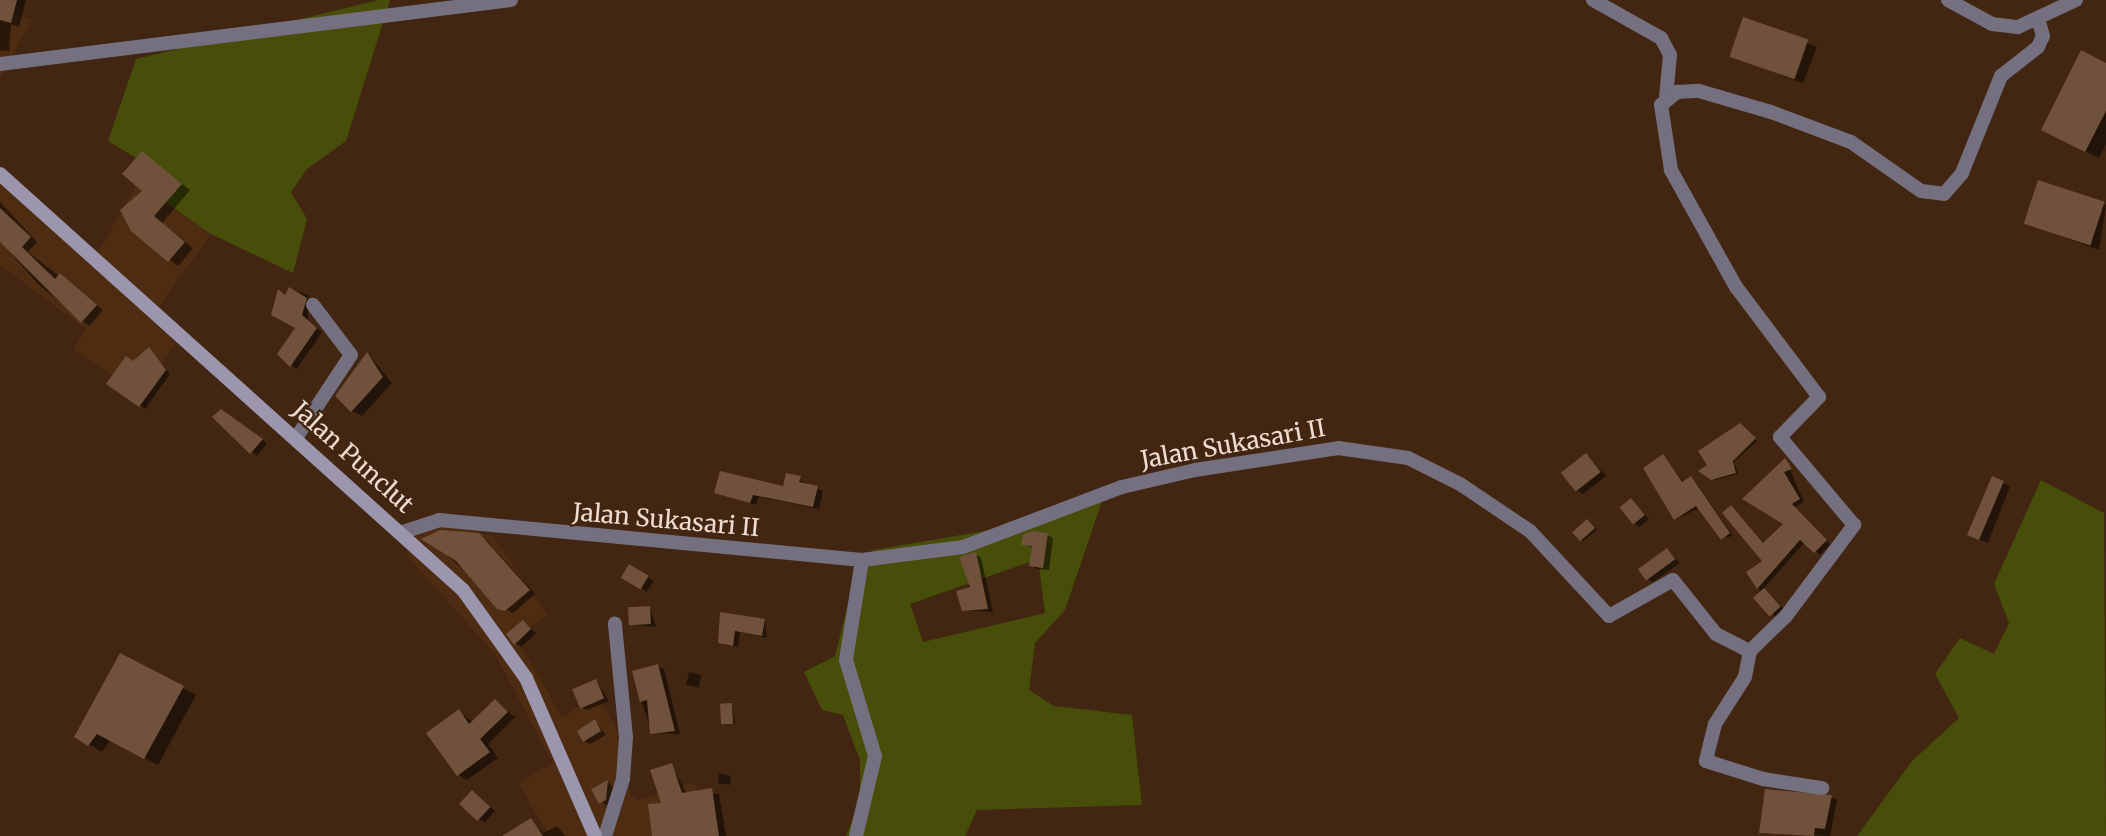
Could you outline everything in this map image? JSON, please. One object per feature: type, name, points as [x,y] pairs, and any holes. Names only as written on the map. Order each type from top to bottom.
[{"type":"main road","name":"Jalan Punclut","points":[[0,174],[173,335],[298,435],[463,590],[526,678],[595,836]]},
{"type":"street","points":[[0,64],[511,0]]},
{"type":"street","points":[[1593,0],[1661,38],[1670,55],[1666,97],[1660,120],[1671,170],[1735,287],[1819,397],[1780,437],[1854,525],[1786,616],[1750,651],[1745,677],[1714,724],[1706,761],[1763,779],[1822,788]]},
{"type":"street","points":[[1948,0],[1992,24],[2039,22],[2076,0]]},
{"type":"street","points":[[1666,97],[1699,91],[1771,112],[1851,142],[1921,191],[1944,194],[1962,173],[2001,76],[2038,47],[2043,36],[2039,22]]},
{"type":"street","points":[[298,435],[351,355],[313,305]]},
{"type":"street","name":"Jalan Sukasari II","points":[[403,532],[439,520],[862,560],[963,547],[1122,487],[1195,470],[1338,447],[1408,458],[1469,490],[1530,531],[1609,616],[1673,580],[1716,634],[1750,651]]},
{"type":"street","points":[[856,836],[875,756],[845,660],[862,560]]},
{"type":"street","points":[[605,836],[623,779],[626,737],[615,624]]},
{"type":"shaded area","points":[[0,8],[31,20],[0,80]]},
{"type":"shaded area","points":[[0,168],[91,264],[138,183],[211,234],[156,311],[183,334],[139,393],[73,350],[86,329],[0,265]]},
{"type":"shaded area","points":[[425,520],[493,536],[547,615],[515,635],[562,717],[597,697],[624,741],[630,795],[639,800],[693,783],[714,814],[719,836],[549,836],[518,782],[553,763],[495,654],[406,555]]},
{"type":"green space","points":[[379,0],[390,0],[346,141],[307,169],[291,192],[307,219],[293,273],[211,234],[138,183],[148,165],[108,141],[136,59]]},
{"type":"green space","points":[[2041,480],[2104,513],[2106,836],[1857,836],[1912,761],[1959,718],[1935,674],[1960,638],[1994,654],[2009,623],[1994,584]]},
{"type":"green space","points":[[1105,492],[1065,610],[1035,643],[1029,690],[1054,706],[1132,715],[1142,805],[977,810],[965,836],[846,836],[860,801],[860,760],[843,715],[822,710],[804,672],[835,656],[856,572],[873,550],[1025,524]],"holes":[[[1038,559],[1045,613],[923,642],[910,604]]]},
{"type":"building","points":[[0,0],[17,0],[11,23],[0,20]]},
{"type":"building","points":[[1743,17],[1808,39],[1795,79],[1729,57]]},
{"type":"building","points":[[2081,50],[2106,63],[2106,111],[2085,152],[2041,130]]},
{"type":"building","points":[[142,151],[182,184],[154,216],[185,242],[168,262],[131,231],[120,210],[142,191],[122,174]]},
{"type":"building","points":[[2038,180],[2105,202],[2090,245],[2024,224]]},
{"type":"building","points":[[0,208],[31,237],[22,247],[55,279],[60,273],[97,305],[81,323],[0,242]]},
{"type":"building","points":[[289,287],[307,298],[302,315],[317,328],[290,367],[277,354],[295,328],[271,315],[278,289],[285,295]]},
{"type":"building","points":[[149,347],[166,370],[139,407],[106,384],[126,356],[133,361]]},
{"type":"building","points":[[367,352],[383,377],[351,412],[335,396]]},
{"type":"building","points":[[221,409],[263,439],[250,454],[212,417]]},
{"type":"building","points":[[1740,423],[1756,438],[1733,461],[1736,473],[1711,480],[1698,471],[1707,465],[1698,451]]},
{"type":"building","points":[[1586,453],[1601,472],[1576,492],[1561,473]]},
{"type":"building","points":[[1663,454],[1682,482],[1691,476],[1730,533],[1721,540],[1696,506],[1674,520],[1643,468]]},
{"type":"building","points":[[1785,458],[1792,469],[1784,472],[1800,499],[1792,504],[1827,540],[1814,553],[1800,540],[1757,589],[1746,572],[1762,561],[1722,513],[1731,505],[1763,543],[1783,524],[1742,499]]},
{"type":"building","points":[[720,471],[783,486],[786,473],[801,476],[799,482],[818,486],[813,507],[753,495],[750,503],[714,493]]},
{"type":"building","points":[[1992,476],[2004,481],[1979,540],[1967,535]]},
{"type":"building","points":[[1631,498],[1645,515],[1633,525],[1619,507]]},
{"type":"building","points":[[1587,519],[1595,528],[1580,541],[1572,532]]},
{"type":"building","points":[[440,530],[479,533],[530,590],[505,611],[497,609],[456,561],[421,539]]},
{"type":"building","points":[[1032,531],[1048,533],[1043,568],[1029,566],[1032,546],[1021,545],[1023,535]]},
{"type":"building","points":[[1667,548],[1675,559],[1646,580],[1638,569]]},
{"type":"building","points":[[976,552],[988,609],[962,611],[956,591],[970,587],[959,557]]},
{"type":"building","points":[[629,564],[649,576],[640,590],[621,578]]},
{"type":"building","points":[[1764,588],[1781,607],[1770,617],[1753,598]]},
{"type":"building","points":[[650,606],[651,624],[629,625],[628,607]]},
{"type":"building","points":[[720,612],[765,619],[762,636],[735,631],[733,646],[718,643]]},
{"type":"building","points":[[523,620],[531,629],[514,645],[506,634]]},
{"type":"building","points":[[120,653],[184,686],[144,759],[97,734],[88,746],[74,737]]},
{"type":"building","points":[[658,664],[675,731],[650,734],[647,700],[640,702],[632,671]]},
{"type":"building","points":[[596,679],[604,698],[580,708],[572,689]]},
{"type":"building","points":[[495,699],[508,712],[480,739],[490,752],[457,776],[426,733],[459,709],[469,724]]},
{"type":"building","points":[[732,703],[733,724],[721,725],[720,704]]},
{"type":"building","points":[[595,719],[601,731],[583,742],[577,731]]},
{"type":"building","points":[[672,763],[682,793],[712,788],[719,836],[652,836],[648,804],[661,803],[650,770]]},
{"type":"building","points":[[608,780],[606,800],[599,804],[591,789]]},
{"type":"building","points":[[1765,789],[1832,795],[1825,829],[1815,828],[1814,836],[1759,833]]},
{"type":"building","points":[[472,790],[490,807],[477,821],[459,804]]},
{"type":"building","points":[[531,818],[543,836],[502,836]]}]
